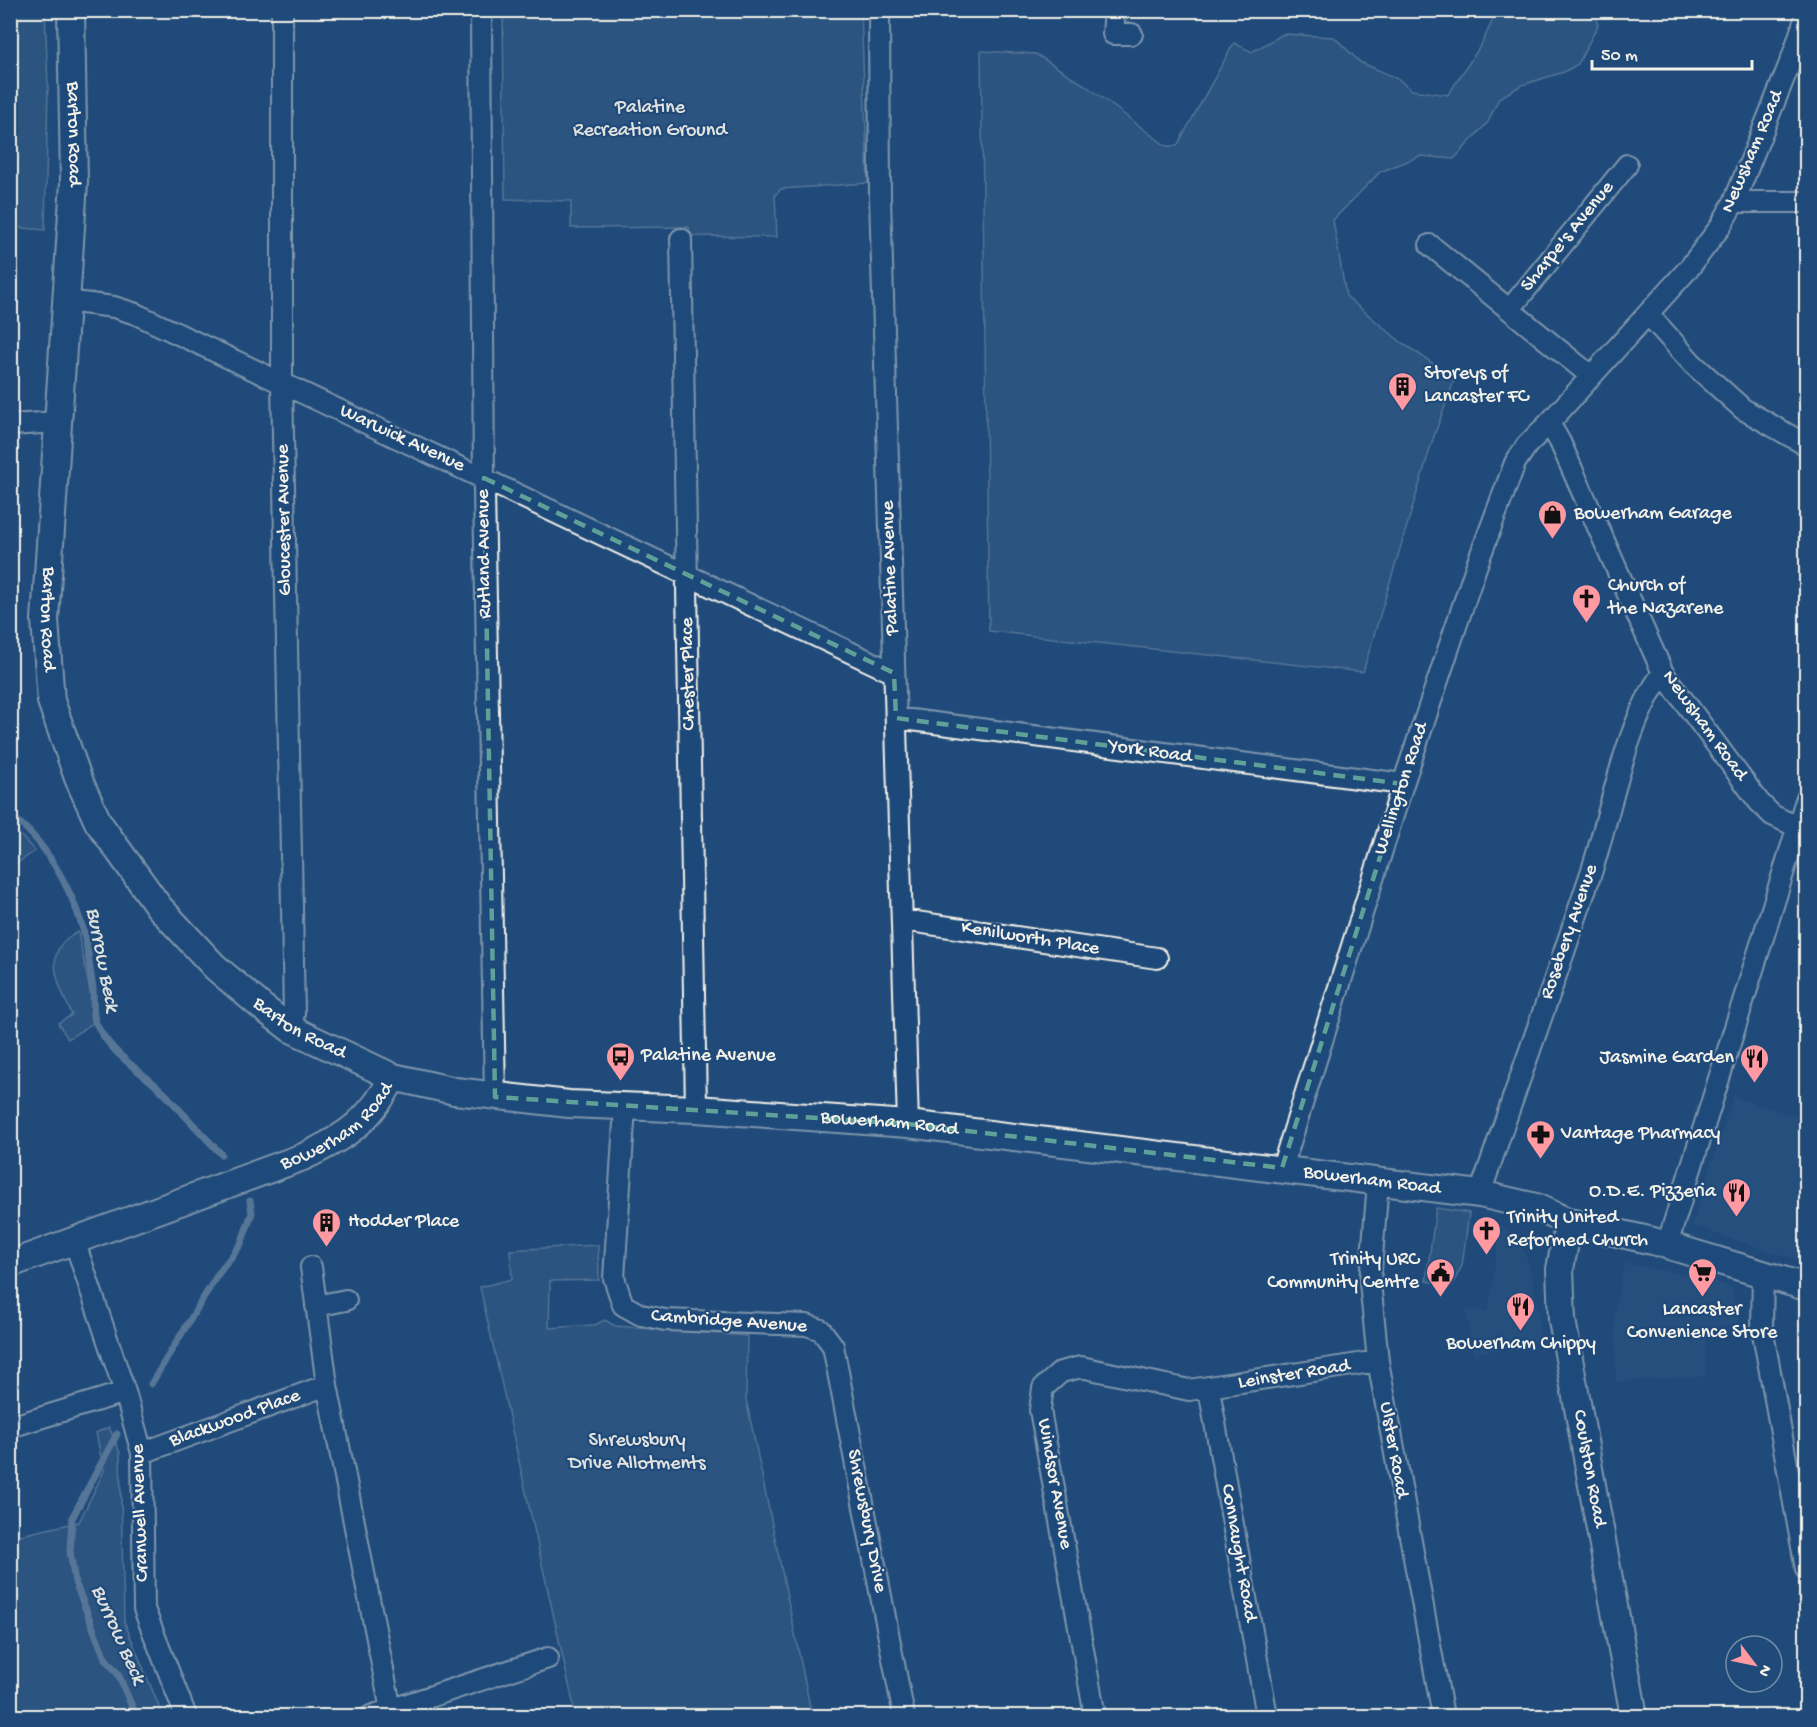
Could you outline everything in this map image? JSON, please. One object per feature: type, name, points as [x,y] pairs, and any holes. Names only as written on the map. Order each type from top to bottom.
[{"type":"street","name":"Barton Road","points":[[71,10],[74,182],[45,620],[51,701],[78,778],[98,822],[159,907],[215,967],[291,1029],[393,1077]]},
{"type":"street","name":"Gloucester Avenue","points":[[282,10],[282,382],[294,1001],[291,1029]]},
{"type":"street","name":"Rutland Avenue","points":[[482,10],[484,478],[495,1096]]},
{"type":"street","name":"Palatine Avenue","points":[[879,10],[880,197],[908,1125]]},
{"type":"street","points":[[1115,10],[1113,34],[1132,34]]},
{"type":"street","name":"Newsham Road","points":[[1797,827],[1772,815],[1759,802],[1663,673],[1560,442],[1549,423],[1708,243],[1734,202],[1792,58],[1806,16]]},
{"type":"street","name":"Sharpe's Avenue","points":[[1510,309],[1627,165]]},
{"type":"street","points":[[1734,202],[1806,202]]},
{"type":"street","name":"Chester Place","points":[[681,239],[696,1109]]},
{"type":"street","name":"Sharpe's Avenue","points":[[1430,245],[1591,376]]},
{"type":"street","name":"Warwick Avenue","points":[[66,301],[114,307],[136,314],[894,673]]},
{"type":"street","points":[[1647,314],[1709,380],[1743,409],[1806,445]]},
{"type":"street","points":[[10,424],[58,422]]},
{"type":"street","name":"Wellington Road","points":[[1282,1168],[1403,784],[1476,567],[1515,463],[1527,445],[1549,423]]},
{"type":"street","name":"Rosebery Avenue","points":[[1480,1194],[1593,867],[1633,734],[1655,684],[1663,673]]},
{"type":"street","name":"York Road","points":[[896,718],[1403,784]]},
{"type":"street","points":[[1667,1245],[1806,800]]},
{"type":"street","name":"Kenilworth Place","points":[[903,920],[1157,958]]},
{"type":"street","name":"Bowerham Road","points":[[10,1264],[338,1141],[369,1115],[393,1077],[495,1096],[625,1107],[696,1109],[908,1125],[1282,1168],[1480,1194],[1536,1207],[1569,1222],[1667,1245],[1806,1287]]},
{"type":"street","name":"Cambridge Avenue","points":[[625,1107],[614,1278],[623,1305],[641,1315],[665,1320],[807,1325],[821,1330]]},
{"type":"street","name":"Ulster Road","points":[[1378,1182],[1370,1273],[1378,1361],[1443,1716]]},
{"type":"street","name":"Coulston Road","points":[[1569,1222],[1560,1269],[1562,1320],[1634,1716]]},
{"type":"street","name":"Cranwell Avenue","points":[[74,1240],[125,1392],[142,1453],[144,1609],[186,1716]]},
{"type":"street","points":[[310,1267],[327,1385],[391,1710]]},
{"type":"street","points":[[1762,1272],[1762,1328],[1806,1569]]},
{"type":"street","points":[[316,1306],[346,1300]]},
{"type":"street","name":"Shrewsbury Drive","points":[[821,1330],[833,1346],[904,1716]]},
{"type":"street","name":"Leinster Road","points":[[1209,1389],[1378,1361]]},
{"type":"street","name":"Windsor Avenue","points":[[1095,1716],[1040,1410],[1043,1388],[1062,1372],[1081,1367],[1189,1390],[1209,1389]]},
{"type":"street","name":"Blackwood Place","points":[[142,1453],[327,1385]]},
{"type":"street","name":"Connaught Road","points":[[1209,1389],[1268,1716]]},
{"type":"street","points":[[10,1427],[125,1392]]},
{"type":"street","points":[[371,1716],[548,1658]]},
{"type":"highlighted area","points":[[484,478],[894,673],[896,718],[1403,784],[1282,1168],[908,1124],[495,1097]]},
{"type":"shaded area","points":[[1733,1096],[1806,1120],[1806,1263],[1692,1226]]},
{"type":"shaded area","points":[[1501,1224],[1520,1243],[1531,1269],[1542,1341],[1473,1354],[1466,1309],[1488,1311]]},
{"type":"shaded area","points":[[1625,1263],[1715,1281],[1732,1288],[1739,1324],[1706,1328],[1706,1376],[1616,1382],[1615,1308]]},
{"type":"green space","points":[[10,11],[45,11],[48,86],[45,230],[11,227]]},
{"type":"green space","name":"Palatine Recreation Ground","points":[[503,11],[861,11],[868,183],[781,189],[775,195],[777,237],[690,236],[689,227],[571,228],[571,201],[505,199]]},
{"type":"green space","points":[[1497,11],[1594,11],[1598,25],[1578,64],[1564,72],[1522,85],[1499,98],[1488,122],[1454,159],[1420,156],[1380,172],[1333,220],[1346,296],[1402,343],[1455,378],[1433,439],[1363,672],[989,631],[981,51],[1036,54],[1085,85],[1166,146],[1177,146],[1234,43],[1252,52],[1283,34],[1334,37],[1360,62],[1398,79],[1412,90],[1448,95],[1481,45]]},
{"type":"green space","points":[[10,824],[35,851],[11,867],[10,867]]},
{"type":"green space","points":[[78,932],[92,1001],[90,1014],[93,1023],[68,1039],[58,1023],[72,1015],[58,980],[56,958],[59,948],[66,939]]},
{"type":"green space","points":[[1436,1208],[1469,1213],[1462,1266],[1452,1285],[1426,1281]]},
{"type":"green space","name":"Shrewsbury Drive Allotments","points":[[598,1245],[599,1280],[550,1281],[549,1328],[595,1325],[605,1320],[615,1326],[747,1336],[746,1399],[812,1716],[576,1716],[480,1287],[512,1279],[510,1250]]},
{"type":"green space","points":[[109,1427],[120,1453],[124,1621],[163,1716],[11,1716],[11,1537],[79,1522],[104,1471],[96,1433]]},
{"type":"waterway","name":"Burrow Beck","points":[[10,815],[23,825],[45,851],[64,882],[78,913],[85,935],[93,987],[93,1009],[102,1035],[119,1054],[159,1088],[221,1154]]},
{"type":"waterway","name":"Burrow Beck","points":[[151,1384],[218,1274],[241,1244],[252,1213],[250,1201]]},
{"type":"waterway","name":"Burrow Beck","points":[[117,1434],[72,1518],[70,1551],[75,1582],[105,1658],[118,1674],[136,1716]]},
{"type":"place","name":"Storeys of Lancaster FC","points":[[1403,412]]},
{"type":"place","name":"Bowerham Garage","points":[[1553,540]]},
{"type":"place","name":"Church of the Nazarene","points":[[1587,624]]},
{"type":"place","name":"Palatine Avenue","points":[[620,1082]]},
{"type":"place","name":"Jasmine Garden","points":[[1755,1084]]},
{"type":"place","name":"Vantage Pharmacy","points":[[1540,1160]]},
{"type":"place","name":"O.D.E. Pizzeria","points":[[1737,1218]]},
{"type":"place","name":"Hodder Place","points":[[327,1248]]},
{"type":"place","name":"Trinity United Reformed Church","points":[[1486,1256]]},
{"type":"place","name":"Trinity URC Community Centre","points":[[1440,1298]]},
{"type":"place","name":"Lancaster Convenience Store","points":[[1702,1298]]},
{"type":"place","name":"Bowerham Chippy","points":[[1521,1332]]}]
